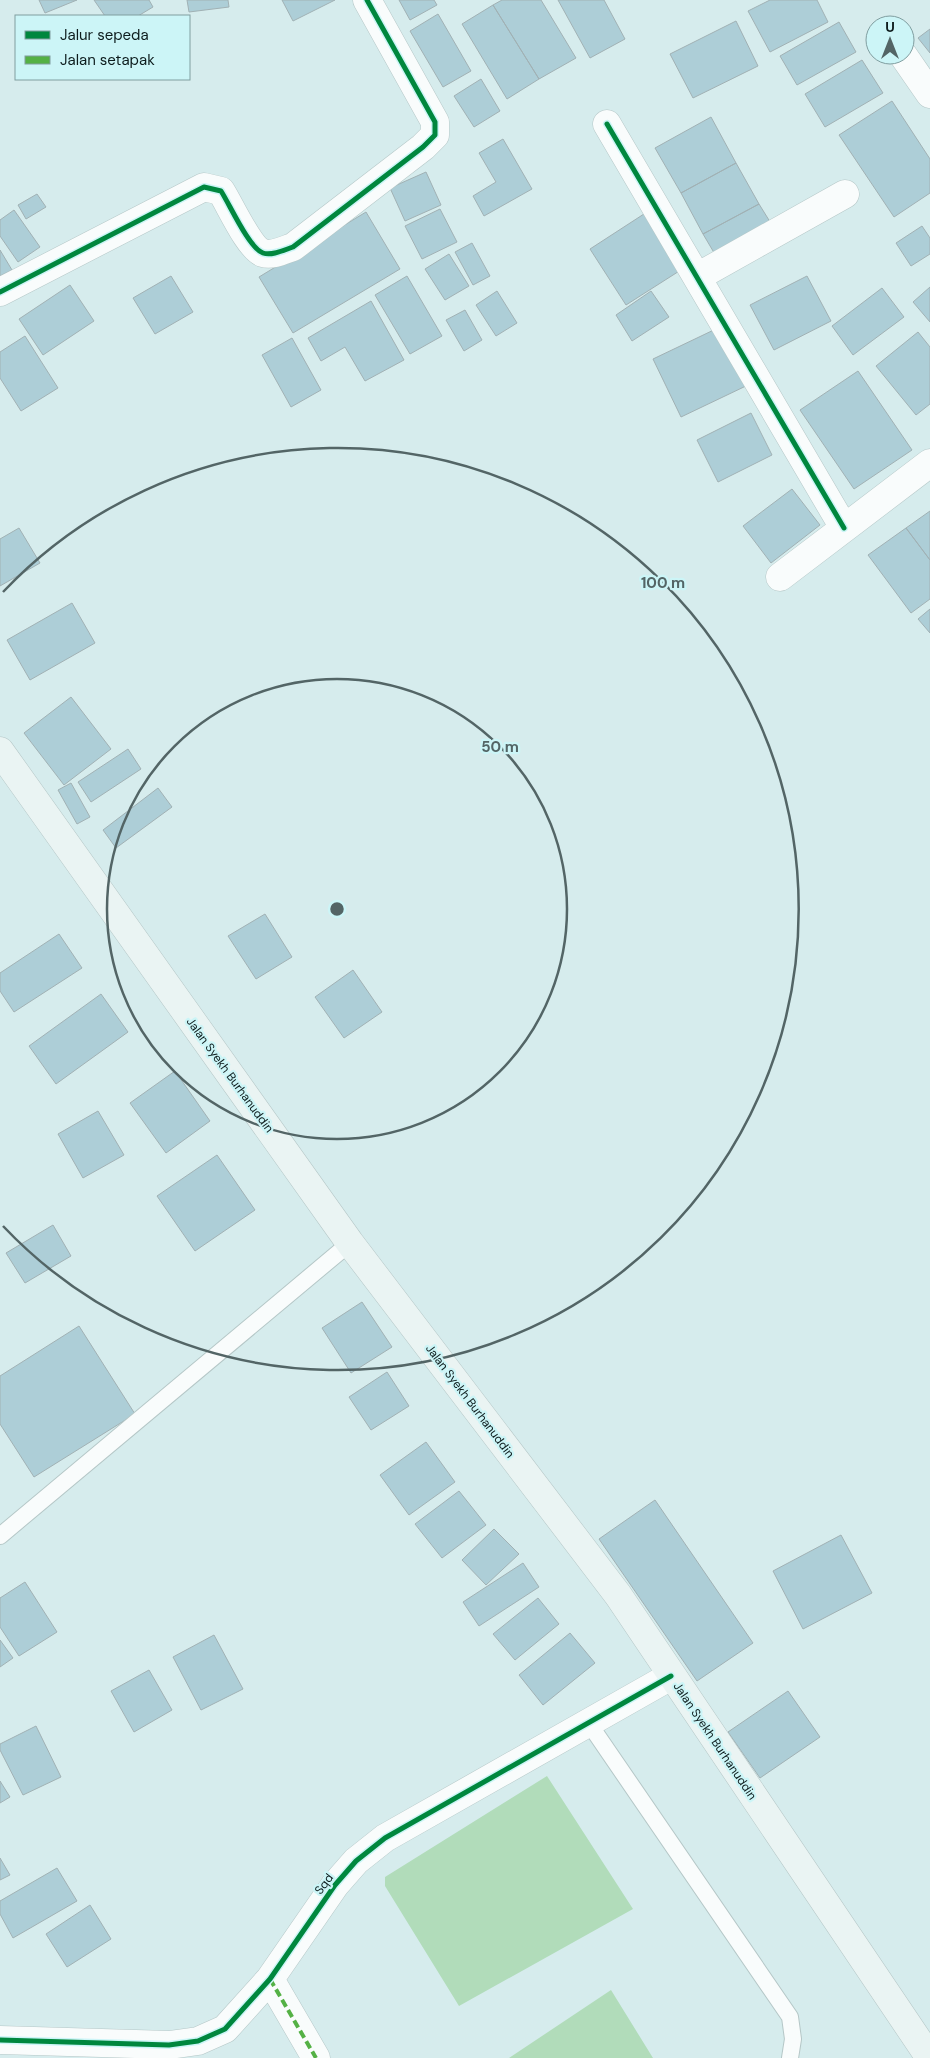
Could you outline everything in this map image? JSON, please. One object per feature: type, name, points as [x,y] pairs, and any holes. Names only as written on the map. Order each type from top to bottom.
[{"type":"main road","name":"Jalan Syekh Burhanuddin","points":[[0,750],[350,1243],[618,1595],[930,2058]]},
{"type":"street","points":[[0,292],[204,186],[221,191],[254,247],[264,253],[276,253],[293,247],[423,147],[435,135],[435,122],[367,0]]},
{"type":"street","points":[[910,65],[930,94]]},
{"type":"street","points":[[607,124],[844,528]]},
{"type":"street","points":[[697,277],[845,194]]},
{"type":"street","points":[[780,577],[930,463]]},
{"type":"street","name":"Sqd","points":[[0,2040],[169,2045],[198,2040],[225,2029],[270,1979],[335,1885],[356,1861],[385,1838],[671,1676]]},
{"type":"street","points":[[270,1979],[316,2058]]},
{"type":"lane","points":[[0,1536],[350,1243]]},
{"type":"lane","points":[[588,1722],[790,2017],[793,2039],[790,2058]]},
{"type":"green space","points":[[547,1776],[633,1909],[459,2006],[385,1886],[385,1877]]},
{"type":"green space","points":[[611,1990],[653,2058],[509,2058]]},
{"type":"building","points":[[39,0],[77,0],[45,13]]},
{"type":"building","points":[[94,0],[149,0],[153,7],[140,15],[104,15]]},
{"type":"building","points":[[187,0],[228,0],[229,7],[189,12]]},
{"type":"building","points":[[282,0],[335,0],[293,21]]},
{"type":"building","points":[[399,0],[434,0],[437,5],[410,20]]},
{"type":"building","points":[[502,0],[541,0],[576,58],[539,79],[493,5]]},
{"type":"building","points":[[558,0],[604,0],[625,39],[590,58]]},
{"type":"building","points":[[770,0],[817,0],[828,22],[770,52],[748,11]]},
{"type":"building","points":[[493,5],[539,79],[507,99],[462,24]]},
{"type":"building","points":[[438,14],[471,71],[443,87],[410,31]]},
{"type":"building","points":[[736,21],[758,66],[693,98],[670,54]]},
{"type":"building","points":[[839,22],[856,52],[797,85],[780,56]]},
{"type":"building","points":[[930,29],[930,53],[918,38]]},
{"type":"building","points":[[862,60],[883,93],[825,127],[805,94]]},
{"type":"building","points":[[481,79],[500,111],[474,127],[454,96]]},
{"type":"building","points":[[892,101],[930,159],[930,193],[894,217],[839,135]]},
{"type":"building","points":[[711,117],[736,163],[681,193],[655,148]]},
{"type":"building","points":[[503,139],[532,189],[484,216],[473,196],[496,182],[479,153]]},
{"type":"building","points":[[736,163],[759,204],[703,234],[681,193]]},
{"type":"building","points":[[426,172],[441,205],[405,221],[390,188]]},
{"type":"building","points":[[37,194],[46,207],[26,219],[18,205]]},
{"type":"building","points":[[759,204],[772,225],[716,256],[703,234]]},
{"type":"building","points":[[440,209],[457,242],[422,259],[405,226]]},
{"type":"building","points":[[14,210],[40,247],[18,262],[0,236],[0,220]]},
{"type":"building","points":[[366,212],[400,269],[293,333],[259,277]]},
{"type":"building","points":[[647,212],[684,268],[626,305],[590,249]]},
{"type":"building","points":[[922,226],[930,238],[930,254],[911,266],[896,243]]},
{"type":"building","points":[[472,243],[490,276],[473,285],[455,252]]},
{"type":"building","points":[[0,250],[12,270],[0,276]]},
{"type":"building","points":[[449,254],[469,286],[445,300],[425,269]]},
{"type":"building","points":[[171,276],[193,312],[155,334],[133,298]]},
{"type":"building","points":[[407,276],[442,336],[410,354],[375,295]]},
{"type":"building","points":[[807,276],[831,321],[774,350],[750,305]]},
{"type":"building","points":[[70,285],[94,321],[43,355],[19,319]]},
{"type":"building","points":[[930,287],[930,322],[913,302]]},
{"type":"building","points":[[882,288],[904,317],[853,355],[832,326]]},
{"type":"building","points":[[497,291],[517,323],[496,336],[476,305]]},
{"type":"building","points":[[651,291],[669,317],[632,341],[616,315]]},
{"type":"building","points":[[371,301],[404,360],[365,381],[345,347],[321,361],[308,338]]},
{"type":"building","points":[[465,310],[482,340],[464,351],[446,320]]},
{"type":"building","points":[[720,327],[748,385],[681,417],[653,359]]},
{"type":"building","points":[[918,332],[930,347],[930,404],[916,415],[876,366]]},
{"type":"building","points":[[25,336],[58,388],[21,411],[0,378],[0,352]]},
{"type":"building","points":[[292,338],[321,390],[291,407],[262,355]]},
{"type":"building","points":[[858,371],[912,450],[854,489],[800,410]]},
{"type":"building","points":[[751,413],[772,455],[718,482],[697,440]]},
{"type":"building","points":[[792,489],[820,525],[771,563],[743,526]]},
{"type":"building","points":[[930,511],[930,560],[906,528]]},
{"type":"building","points":[[19,528],[40,563],[0,586],[0,539]]},
{"type":"building","points":[[906,528],[930,560],[930,599],[911,613],[868,555]]},
{"type":"building","points":[[72,603],[95,643],[30,680],[7,640]]},
{"type":"building","points":[[930,609],[930,633],[918,619]]},
{"type":"building","points":[[71,697],[111,749],[64,785],[24,733]]},
{"type":"building","points":[[128,749],[141,769],[91,802],[78,782]]},
{"type":"building","points":[[71,783],[90,817],[77,824],[58,790]]},
{"type":"building","points":[[158,788],[172,807],[116,848],[103,830]]},
{"type":"building","points":[[265,914],[292,957],[256,979],[228,936]]},
{"type":"building","points":[[59,934],[82,968],[14,1012],[0,991],[0,973]]},
{"type":"building","points":[[353,970],[382,1012],[344,1038],[315,997]]},
{"type":"building","points":[[101,994],[128,1032],[56,1084],[29,1046]]},
{"type":"building","points":[[175,1071],[210,1121],[166,1153],[130,1103]]},
{"type":"building","points":[[98,1111],[124,1155],[83,1178],[58,1134]]},
{"type":"building","points":[[217,1155],[255,1210],[195,1251],[157,1196]]},
{"type":"building","points":[[53,1225],[71,1256],[25,1283],[6,1253]]},
{"type":"building","points":[[362,1302],[392,1347],[351,1373],[322,1328]]},
{"type":"building","points":[[79,1326],[135,1414],[34,1477],[0,1424],[0,1376]]},
{"type":"building","points":[[387,1372],[409,1406],[371,1430],[349,1397]]},
{"type":"building","points":[[426,1442],[455,1482],[409,1515],[380,1475]]},
{"type":"building","points":[[459,1491],[486,1525],[442,1558],[415,1524]]},
{"type":"building","points":[[655,1500],[753,1643],[697,1681],[599,1539]]},
{"type":"building","points":[[494,1529],[519,1554],[486,1585],[462,1560]]},
{"type":"building","points":[[841,1535],[872,1593],[803,1629],[773,1571]]},
{"type":"building","points":[[523,1563],[539,1587],[479,1626],[463,1602]]},
{"type":"building","points":[[25,1582],[57,1632],[19,1656],[0,1627],[0,1598]]},
{"type":"building","points":[[538,1598],[559,1624],[515,1660],[493,1634]]},
{"type":"building","points":[[570,1633],[595,1663],[543,1705],[519,1675]]},
{"type":"building","points":[[214,1635],[243,1689],[201,1710],[173,1657]]},
{"type":"building","points":[[0,1640],[13,1658],[0,1667]]},
{"type":"building","points":[[149,1670],[172,1710],[134,1732],[111,1691]]},
{"type":"building","points":[[788,1691],[820,1737],[760,1778],[728,1732]]},
{"type":"building","points":[[36,1726],[61,1777],[23,1795],[0,1750],[0,1744]]},
{"type":"building","points":[[0,1781],[10,1797],[0,1803]]},
{"type":"building","points":[[0,1858],[10,1875],[0,1880]]},
{"type":"building","points":[[57,1868],[77,1901],[13,1938],[0,1914],[0,1901]]},
{"type":"building","points":[[90,1905],[111,1939],[67,1967],[46,1934]]},
{"type":"marked path","points":[[270,1979],[316,2058]]},
{"type":"cycle path","points":[[0,292],[204,187],[221,191],[246,235],[258,249],[267,254],[282,251],[293,247],[423,147],[435,135],[435,122],[367,0]]},
{"type":"cycle path","points":[[607,124],[844,528]]},
{"type":"cycle path","points":[[0,2040],[169,2045],[198,2041],[225,2029],[270,1979],[335,1885],[356,1861],[385,1838],[671,1676]]}]
